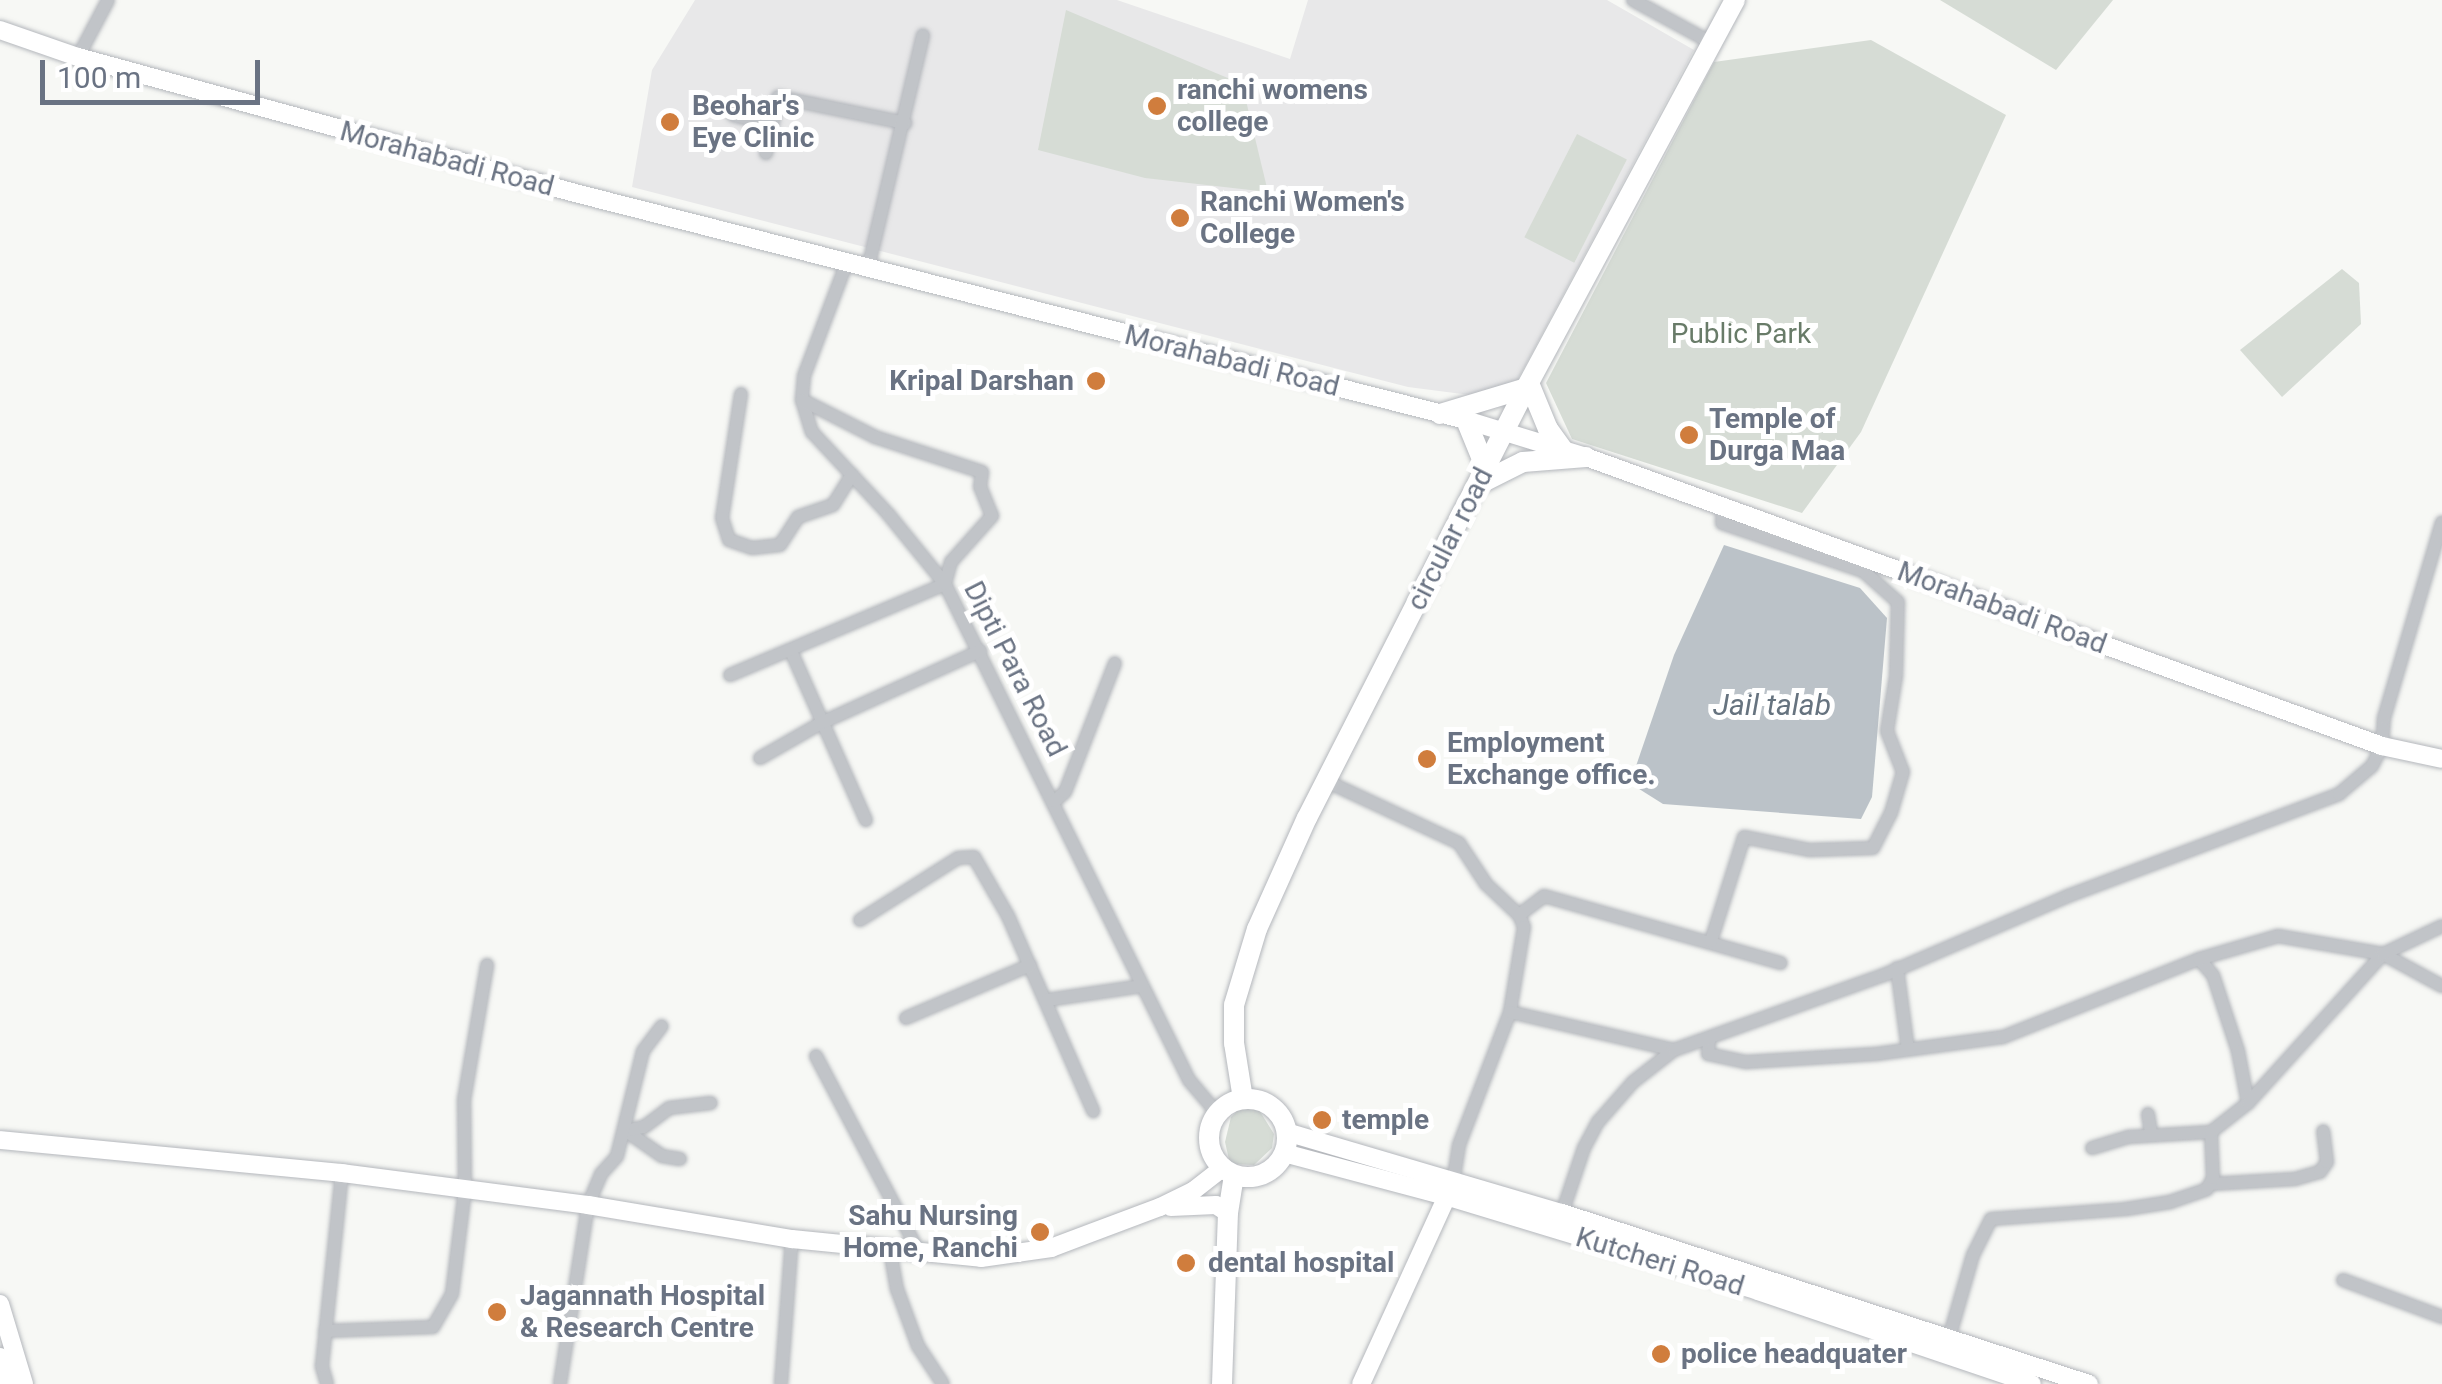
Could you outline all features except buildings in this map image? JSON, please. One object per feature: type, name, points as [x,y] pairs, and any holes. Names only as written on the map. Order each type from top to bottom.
[{"type":"main road","name":"circular road","points":[[1243,1099],[1233,1032],[1241,975],[1257,929],[1326,781],[1528,385],[1735,0]]},
{"type":"main road","name":"Morahabadi Road","points":[[0,30],[78,57],[575,194],[1466,420],[1586,456],[2382,746],[2442,759]]},
{"type":"main road","points":[[1440,414],[1528,385],[1548,429],[1563,450]]},
{"type":"main road","points":[[1466,420],[1482,477],[1522,462],[1586,456]]},
{"type":"main road","points":[[1222,1384],[1228,1172],[1208,1142],[1217,1113],[1243,1099],[1271,1107],[1285,1143]]},
{"type":"main road","points":[[0,1140],[342,1173],[588,1204],[792,1239],[920,1254],[1014,1256],[1052,1248],[1160,1207],[1228,1172],[1264,1174],[1285,1143]]},
{"type":"main road","points":[[1285,1143],[1451,1190],[1562,1213],[1949,1338],[1993,1370],[2089,1384]]},
{"type":"main road","points":[[1362,1384],[1451,1190]]},
{"type":"main road","name":"Kutcheri Road","points":[[1451,1190],[2032,1384]]},
{"type":"main road","points":[[1160,1207],[1206,1204],[1228,1212]]},
{"type":"main road","points":[[0,1304],[24,1384]]},
{"type":"main road","points":[[0,1357],[8,1384]]},
{"type":"street","points":[[78,57],[108,0]]},
{"type":"street","points":[[1633,0],[1712,43]]},
{"type":"street","points":[[868,268],[924,35]]},
{"type":"street","points":[[766,153],[778,97],[905,123]]},
{"type":"street","points":[[733,115],[772,125]]},
{"type":"street","points":[[730,675],[945,584],[951,562],[992,516],[980,487],[982,472],[876,436],[802,400],[804,376],[847,262]]},
{"type":"street","points":[[741,394],[722,518],[729,540],[752,548],[780,545],[798,517],[833,504],[852,474]]},
{"type":"street","name":"Dipti Para Road","points":[[802,400],[812,432],[945,584],[1189,1080],[1217,1113]]},
{"type":"street","points":[[1711,942],[1744,836],[1809,850],[1873,848],[1903,772],[1887,731],[1896,676],[1898,602],[1862,572],[1722,523],[1723,507]]},
{"type":"street","points":[[1562,1213],[1584,1148],[1598,1122],[1632,1082],[1674,1050],[1709,1041],[2068,896],[2339,794],[2372,766],[2382,746],[2384,718],[2442,522]]},
{"type":"street","points":[[791,651],[866,820]]},
{"type":"street","points":[[760,758],[821,723],[980,651]]},
{"type":"street","points":[[1055,801],[1064,792],[1115,663]]},
{"type":"street","points":[[1326,781],[1459,843],[1486,884],[1519,916],[1523,944],[1510,1012],[1459,1145],[1451,1190]]},
{"type":"street","points":[[860,920],[926,876],[969,855],[979,861],[1046,1000],[1092,1111]]},
{"type":"street","points":[[1519,916],[1544,896],[1781,962]]},
{"type":"street","points":[[2092,1148],[2151,1134],[2211,1132],[2248,1104],[2383,954],[2442,926]]},
{"type":"street","points":[[1709,1041],[1708,1054],[1746,1062],[2002,1037],[2199,958],[2278,936],[2383,954],[2442,986]]},
{"type":"street","points":[[2199,958],[2213,975],[2241,1063],[2248,1104]]},
{"type":"street","points":[[325,1330],[434,1326],[452,1294],[465,1190],[464,1100],[486,965]]},
{"type":"street","points":[[906,1018],[1030,965]]},
{"type":"street","points":[[1897,968],[1908,1049]]},
{"type":"street","points":[[1046,1000],[1142,986]]},
{"type":"street","points":[[1510,1012],[1674,1050]]},
{"type":"street","points":[[560,1384],[588,1204],[626,1132],[643,1051],[662,1026]]},
{"type":"street","points":[[816,1056],[920,1254]]},
{"type":"street","points":[[626,1132],[644,1127],[669,1108],[712,1102]]},
{"type":"street","points":[[2148,1114],[2151,1134]]},
{"type":"street","points":[[1949,1338],[1973,1255],[1991,1218],[2170,1202],[2211,1184],[2295,1179],[2320,1172],[2327,1162],[2323,1130]]},
{"type":"street","points":[[626,1132],[662,1156],[680,1159]]},
{"type":"street","points":[[2211,1132],[2211,1184]]},
{"type":"street","points":[[327,1384],[322,1366],[342,1173]]},
{"type":"street","points":[[780,1384],[792,1239]]},
{"type":"street","points":[[890,1250],[897,1290],[918,1346],[943,1384]]},
{"type":"street","points":[[2343,1280],[2442,1317]]},
{"type":"shaded area","name":"Ranchi Women's College","points":[[695,0],[1117,0],[1290,59],[1308,0],[1607,0],[1694,50],[1516,383],[1470,395],[1408,387],[632,187],[652,70]]},
{"type":"green space","points":[[1940,0],[2113,0],[2056,70]]},
{"type":"green space","points":[[1066,10],[1242,84],[1268,192],[1145,178],[1038,150]]},
{"type":"green space","name":"Public Park","points":[[1871,40],[2006,115],[1861,432],[1802,513],[1572,439],[1546,383],[1714,62]]},
{"type":"green space","points":[[1577,134],[1627,159],[1574,263],[1524,237]]},
{"type":"green space","points":[[2342,269],[2359,283],[2361,324],[2282,397],[2240,350]]},
{"type":"green space","points":[[1245,1103],[1256,1105],[1274,1134],[1272,1148],[1254,1165],[1230,1164],[1225,1142],[1231,1117]]},
{"type":"water","name":"Jail talab","points":[[1724,545],[1860,588],[1887,618],[1872,797],[1861,819],[1663,804],[1636,787],[1635,769],[1674,655]]},
{"type":"place","name":"ranchi womens college","points":[[1157,106]]},
{"type":"place","name":"Beohar's Eye Clinic","points":[[670,122]]},
{"type":"place","name":"Ranchi Women's College","points":[[1180,218]]},
{"type":"place","name":"Kripal Darshan","points":[[1096,381]]},
{"type":"place","name":"Temple of Durga Maa","points":[[1689,435]]},
{"type":"place","name":"Employment Exchange office.","points":[[1427,759]]},
{"type":"place","name":"temple","points":[[1322,1120]]},
{"type":"place","name":"Sahu Nursing Home, Ranchi","points":[[1040,1232]]},
{"type":"place","name":"dental hospital","points":[[1186,1263]]},
{"type":"place","name":"Jagannath Hospital & Research Centre","points":[[497,1312]]},
{"type":"place","name":"police headquater","points":[[1661,1354]]}]
